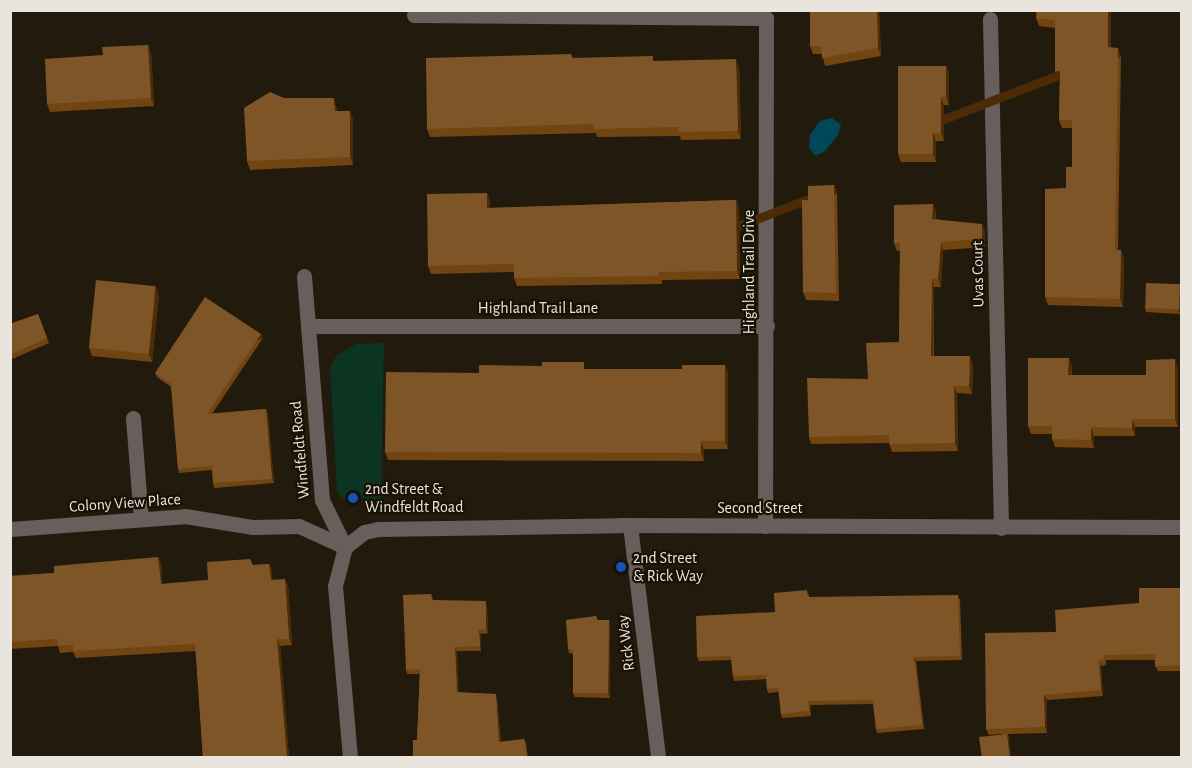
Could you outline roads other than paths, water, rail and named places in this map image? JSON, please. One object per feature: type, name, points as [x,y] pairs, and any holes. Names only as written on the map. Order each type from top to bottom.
[{"type":"street","name":"Highland Trail Drive","points":[[414,15],[766,18],[765,526]]},
{"type":"street","name":"Uvas Court","points":[[990,19],[1001,528]]},
{"type":"street","name":"Windfeldt Road","points":[[304,276],[322,500],[345,547]]},
{"type":"street","name":"Highland Trail Lane","points":[[308,326],[767,326]]},
{"type":"street","points":[[133,418],[141,519]]},
{"type":"street","name":"Colony View Place","points":[[10,529],[185,516],[253,528],[299,526],[345,547]]},
{"type":"street","name":"Second Street","points":[[345,547],[364,532],[378,529],[630,525],[1182,527]]},
{"type":"street","name":"Rick Way","points":[[630,525],[658,758]]},
{"type":"street","points":[[345,547],[335,586],[350,758]]},
{"type":"water","points":[[832,118],[841,125],[838,135],[824,152],[815,156],[809,147],[810,135],[820,121]]},
{"type":"place","name":"2nd Street & Windfeldt Road","points":[[353,498]]},
{"type":"place","name":"2nd Street & Rick Way","points":[[621,567]]}]
